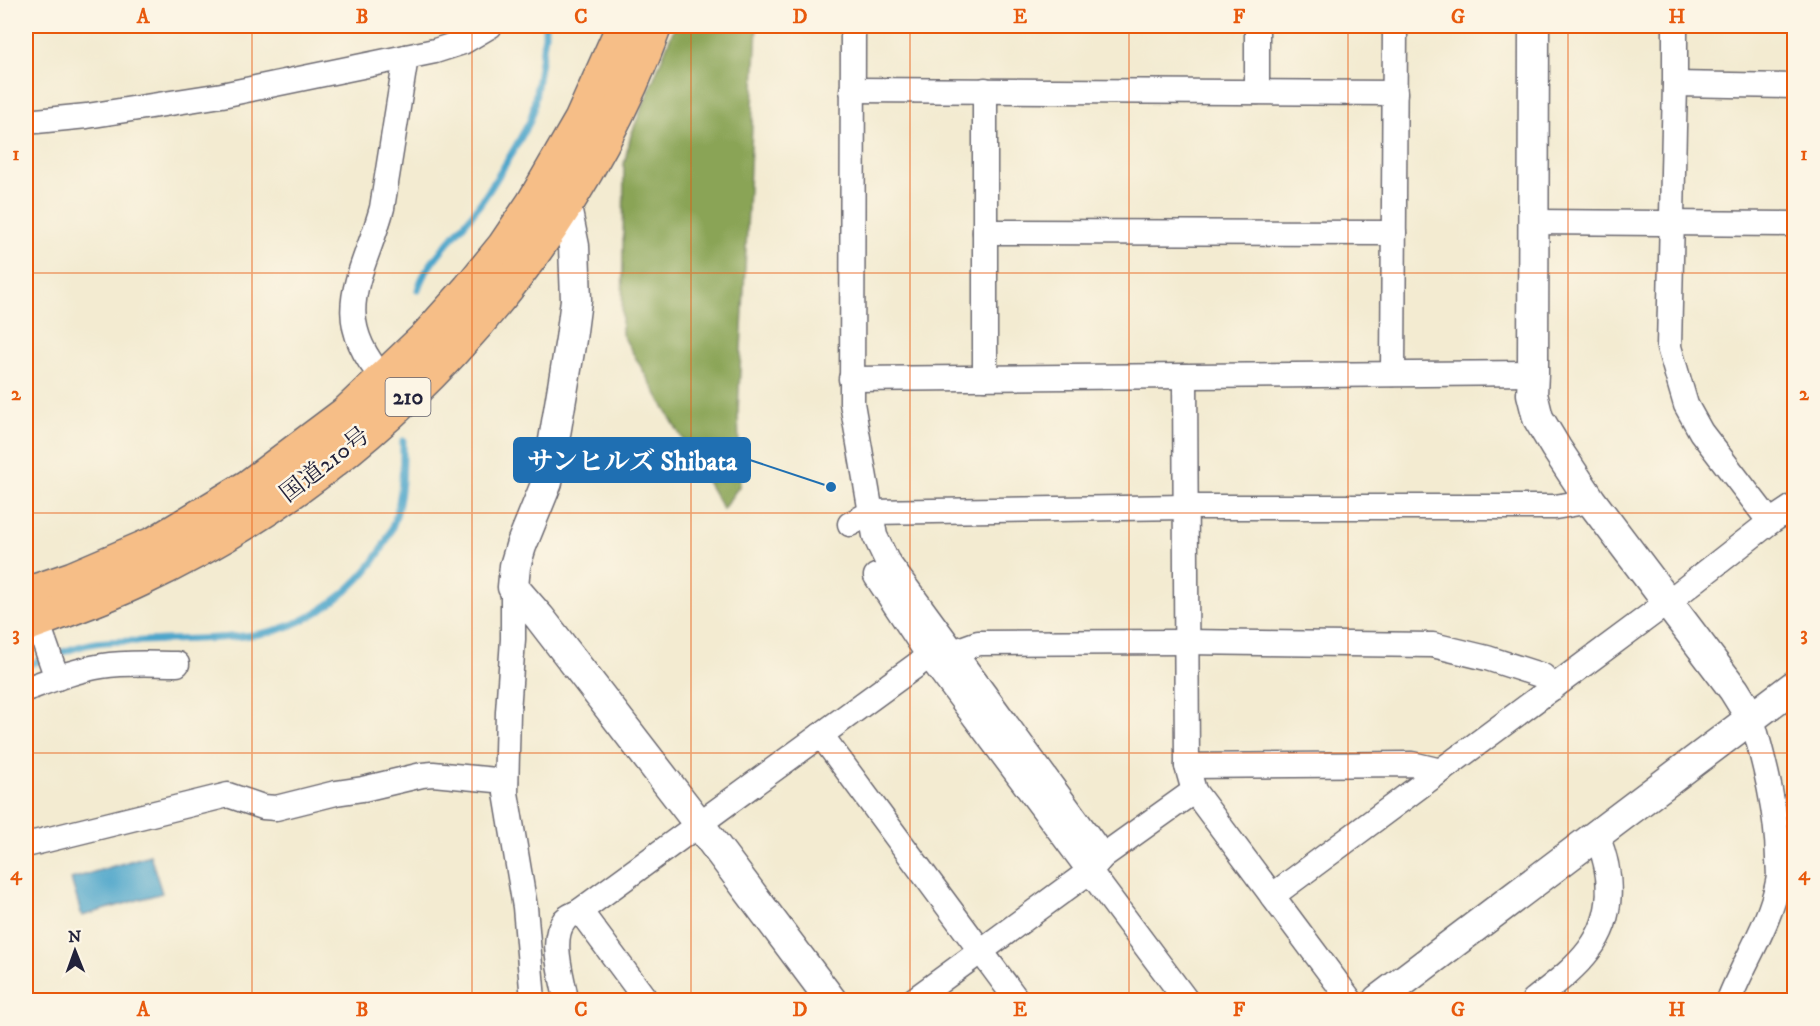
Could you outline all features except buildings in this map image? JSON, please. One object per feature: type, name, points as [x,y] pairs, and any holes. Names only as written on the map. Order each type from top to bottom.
[{"type":"highway","name":"国道210号","points":[[41,638],[73,578],[155,543],[249,486],[345,414],[437,326],[504,246],[556,165],[581,120],[623,26]]},
{"type":"highway","name":"国道210号","points":[[41,638],[139,581],[188,556],[283,498],[333,461],[407,398],[466,337],[549,231],[613,120],[655,26]]},
{"type":"street","points":[[26,122],[87,116],[211,97],[406,57],[450,47],[490,26]]},
{"type":"street","points":[[853,26],[852,403],[875,536],[887,561],[953,652],[1186,1000]]},
{"type":"street","points":[[1257,26],[1257,92]]},
{"type":"street","points":[[1393,374],[1395,26]]},
{"type":"street","points":[[1534,26],[1532,394],[1538,418],[1591,501],[1734,690],[1752,719],[1767,773],[1778,843],[1779,880],[1768,916],[1728,1000]]},
{"type":"street","points":[[1675,26],[1669,347],[1686,405],[1701,432],[1770,522]]},
{"type":"street","points":[[383,378],[369,361],[357,336],[354,321],[354,291],[358,273],[382,208],[406,57]]},
{"type":"street","points":[[1675,84],[1794,86]]},
{"type":"street","points":[[852,90],[1395,93]]},
{"type":"street","points":[[985,378],[986,90]]},
{"type":"street","points":[[533,1000],[525,907],[506,781],[515,566],[547,482],[576,300],[574,246],[556,165]]},
{"type":"street","points":[[1534,222],[1794,224]]},
{"type":"street","points":[[985,232],[1394,233]]},
{"type":"street","points":[[851,379],[1533,373]]},
{"type":"street","points":[[1185,376],[1187,766],[1194,791],[1350,1000]]},
{"type":"street","points":[[850,525],[872,513],[1185,507],[1555,507],[1591,501]]},
{"type":"street","points":[[1272,896],[1794,506]]},
{"type":"street","points":[[876,576],[930,656],[1096,864]]},
{"type":"street","points":[[513,587],[540,618],[699,824],[831,1000]]},
{"type":"street","points":[[26,689],[41,638],[81,670],[123,664],[177,664]]},
{"type":"street","points":[[953,652],[978,643],[1186,642],[1433,645],[1487,658],[1543,676],[1553,688]]},
{"type":"street","points":[[566,1000],[557,948],[557,933],[565,918],[580,911],[930,656]]},
{"type":"street","points":[[1378,1000],[1794,686]]},
{"type":"street","points":[[821,735],[1017,1000]]},
{"type":"street","points":[[1187,766],[1412,764],[1441,771]]},
{"type":"street","points":[[26,844],[228,795],[270,809],[422,775],[506,781]]},
{"type":"street","points":[[914,1000],[1194,791]]},
{"type":"street","points":[[1534,1000],[1566,975],[1590,950],[1608,916],[1609,885],[1605,855],[1597,836]]},
{"type":"street","points":[[580,911],[646,1000]]},
{"type":"green space","points":[[675,26],[757,26],[738,411],[740,485],[723,509],[622,334],[624,164],[631,135]]},
{"type":"water","points":[[150,855],[162,893],[82,916],[71,879]]},
{"type":"waterway","points":[[418,290],[426,271],[489,190],[530,121],[545,26]]},
{"type":"waterway","points":[[26,666],[68,650],[95,643],[259,634],[280,629],[322,609],[358,579],[385,542],[394,522],[401,492],[403,441]]},
{"type":"place","name":"サンヒルズ Shibata","points":[[831,487]]}]
